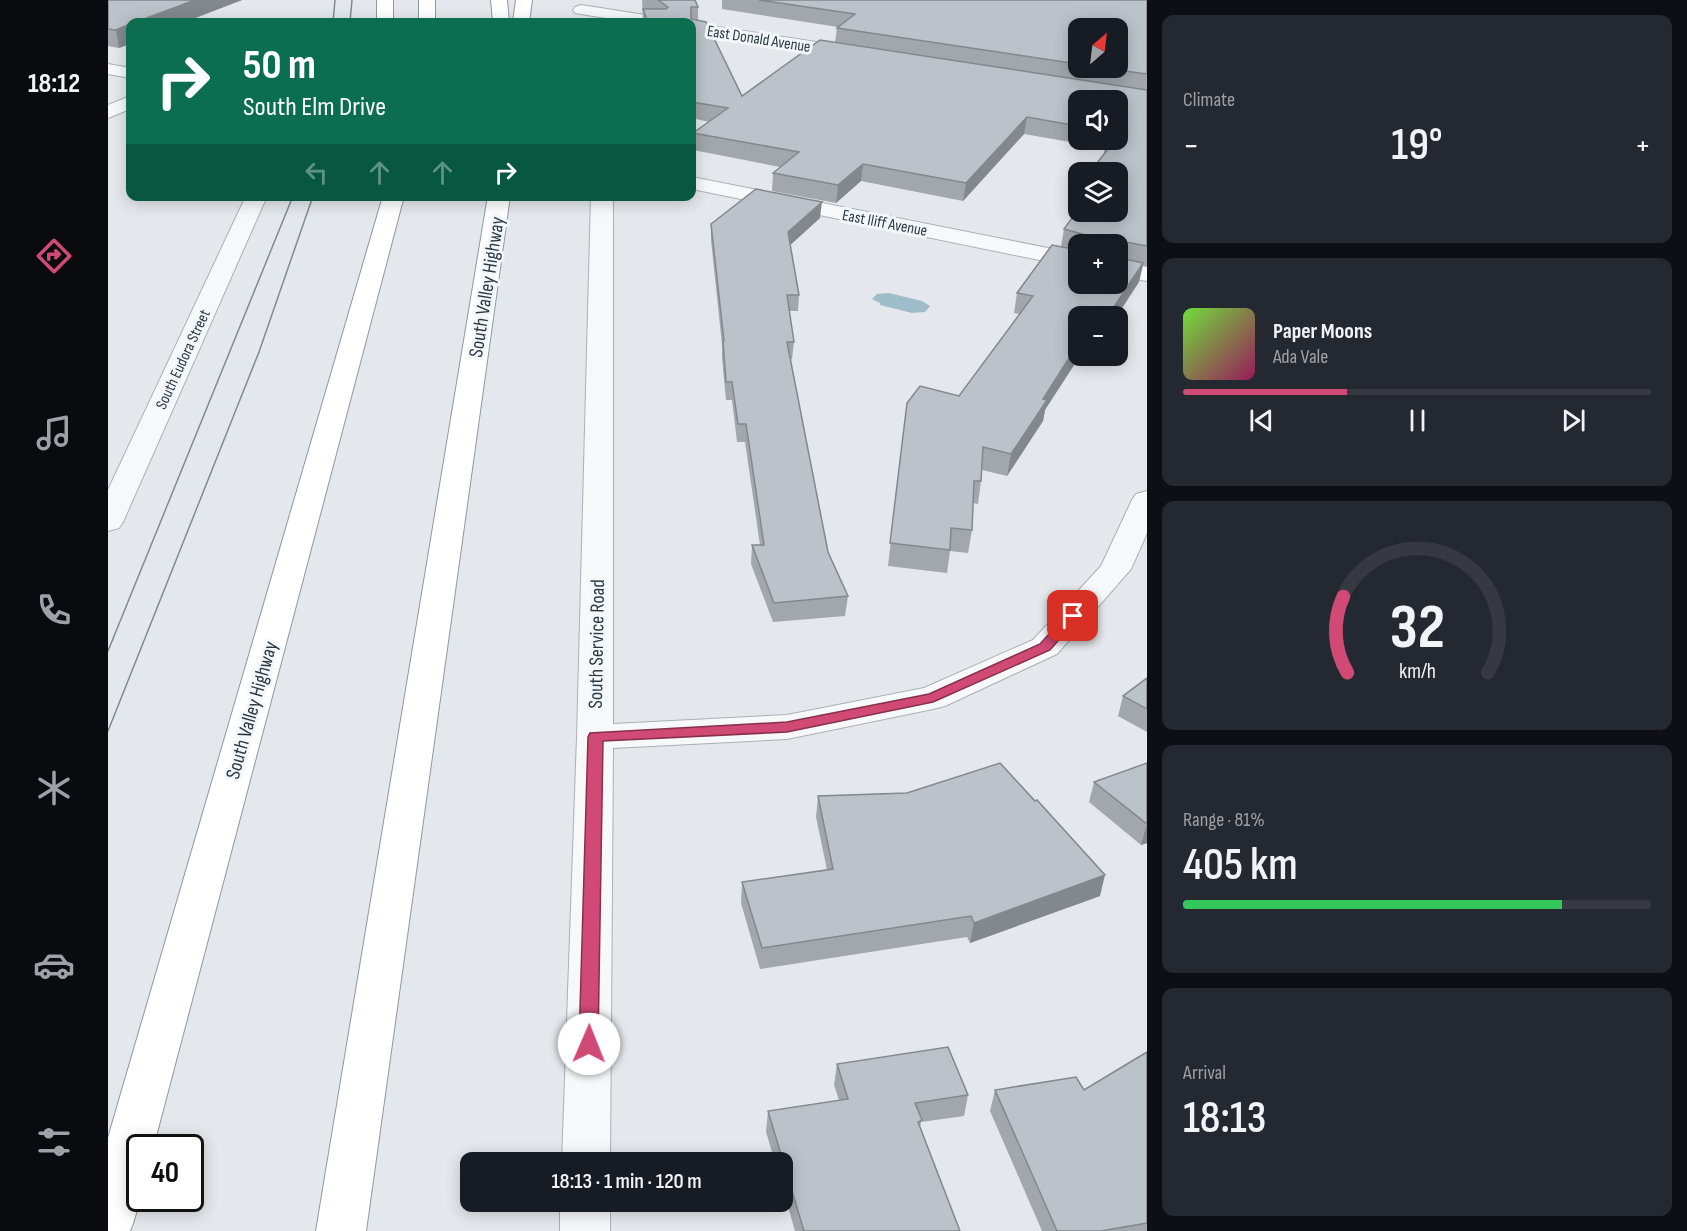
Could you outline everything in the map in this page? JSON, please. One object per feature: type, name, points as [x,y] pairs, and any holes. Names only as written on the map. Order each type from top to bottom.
[{"type":"highway","points":[[385,0],[385,18]]},
{"type":"highway","points":[[426,18],[427,0]]},
{"type":"highway","points":[[499,0],[501,18]]},
{"type":"highway","points":[[522,18],[524,0]]},
{"type":"highway","name":"South Valley Highway","points":[[108,1224],[391,201]]},
{"type":"highway","name":"South Valley Highway","points":[[341,1231],[498,201]]},
{"type":"street","points":[[581,11],[630,18]]},
{"type":"street","name":"East Donald Avenue","points":[[696,29],[870,56]]},
{"type":"street","points":[[108,69],[126,72]]},
{"type":"street","points":[[108,112],[126,104]]},
{"type":"street","name":"East Iliff Avenue","points":[[696,184],[1068,259]]},
{"type":"street","name":"South Eudora Street","points":[[108,522],[255,201]]},
{"type":"street","name":"South Service Road","points":[[586,1152],[595,737],[602,201]]},
{"type":"street","points":[[1128,270],[1147,274]]},
{"type":"street","points":[[595,737],[787,727],[933,698],[1045,647],[1115,569],[1147,500]]},
{"type":"street","points":[[585,1212],[585,1231]]},
{"type":"water","points":[[889,293],[922,301],[930,306],[925,312],[912,313],[880,305],[872,299],[877,294]]},
{"type":"building","points":[[108,0],[195,0],[147,18],[126,18],[126,26],[116,30],[108,29]]},
{"type":"building","points":[[658,0],[695,0],[698,7],[691,7],[691,18],[646,18],[643,9],[666,9],[668,7]]},
{"type":"building","points":[[759,0],[1147,0],[1147,74],[1128,71],[1128,18],[1068,18],[1068,63],[837,28],[855,14]]},
{"type":"building","points":[[696,20],[706,22],[742,96],[820,40],[1147,90],[1147,246],[1128,242],[1128,234],[1083,234],[1064,229],[1069,222],[1128,222],[1128,162],[1098,162],[1107,150],[1128,150],[1128,90],[1068,90],[1068,124],[1027,117],[966,183],[863,164],[838,185],[773,173],[799,152],[696,134],[696,131],[728,108],[696,103]]},
{"type":"building","points":[[756,189],[822,202],[788,232],[799,295],[787,295],[794,342],[787,342],[828,552],[848,596],[774,603],[752,545],[764,545],[746,424],[738,424],[732,382],[726,382],[724,341],[711,224]]},
{"type":"building","points":[[1052,245],[1068,248],[1068,294],[1123,294],[1115,306],[1068,306],[1068,360],[1043,399],[1047,400],[1011,454],[983,447],[981,481],[974,481],[972,530],[951,528],[950,550],[890,543],[907,403],[920,386],[959,396],[1033,296],[1017,293]]},
{"type":"building","points":[[1128,260],[1143,263],[1128,286]]},
{"type":"building","points":[[1147,678],[1147,709],[1123,696]]},
{"type":"building","points":[[1000,763],[1105,875],[974,923],[971,916],[762,948],[742,882],[833,869],[818,796],[907,793]]},
{"type":"building","points":[[1147,763],[1147,824],[1094,782]]},
{"type":"building","points":[[948,1047],[968,1095],[915,1103],[922,1120],[918,1122],[960,1231],[804,1231],[793,1194],[793,1152],[780,1152],[768,1111],[848,1099],[837,1064]]},
{"type":"building","points":[[1147,1052],[1147,1223],[1101,1231],[1057,1231],[995,1090],[1076,1077],[1084,1090]]},
{"type":"tram line","points":[[333,18],[335,0]]},
{"type":"tram line","points":[[350,18],[352,0]]},
{"type":"tram line","points":[[108,651],[291,201]]},
{"type":"tram line","points":[[108,731],[259,352],[311,201]]},
{"type":"route","points":[[589,1044],[595,737],[787,727],[933,698],[1045,647],[1073,616]]}]
